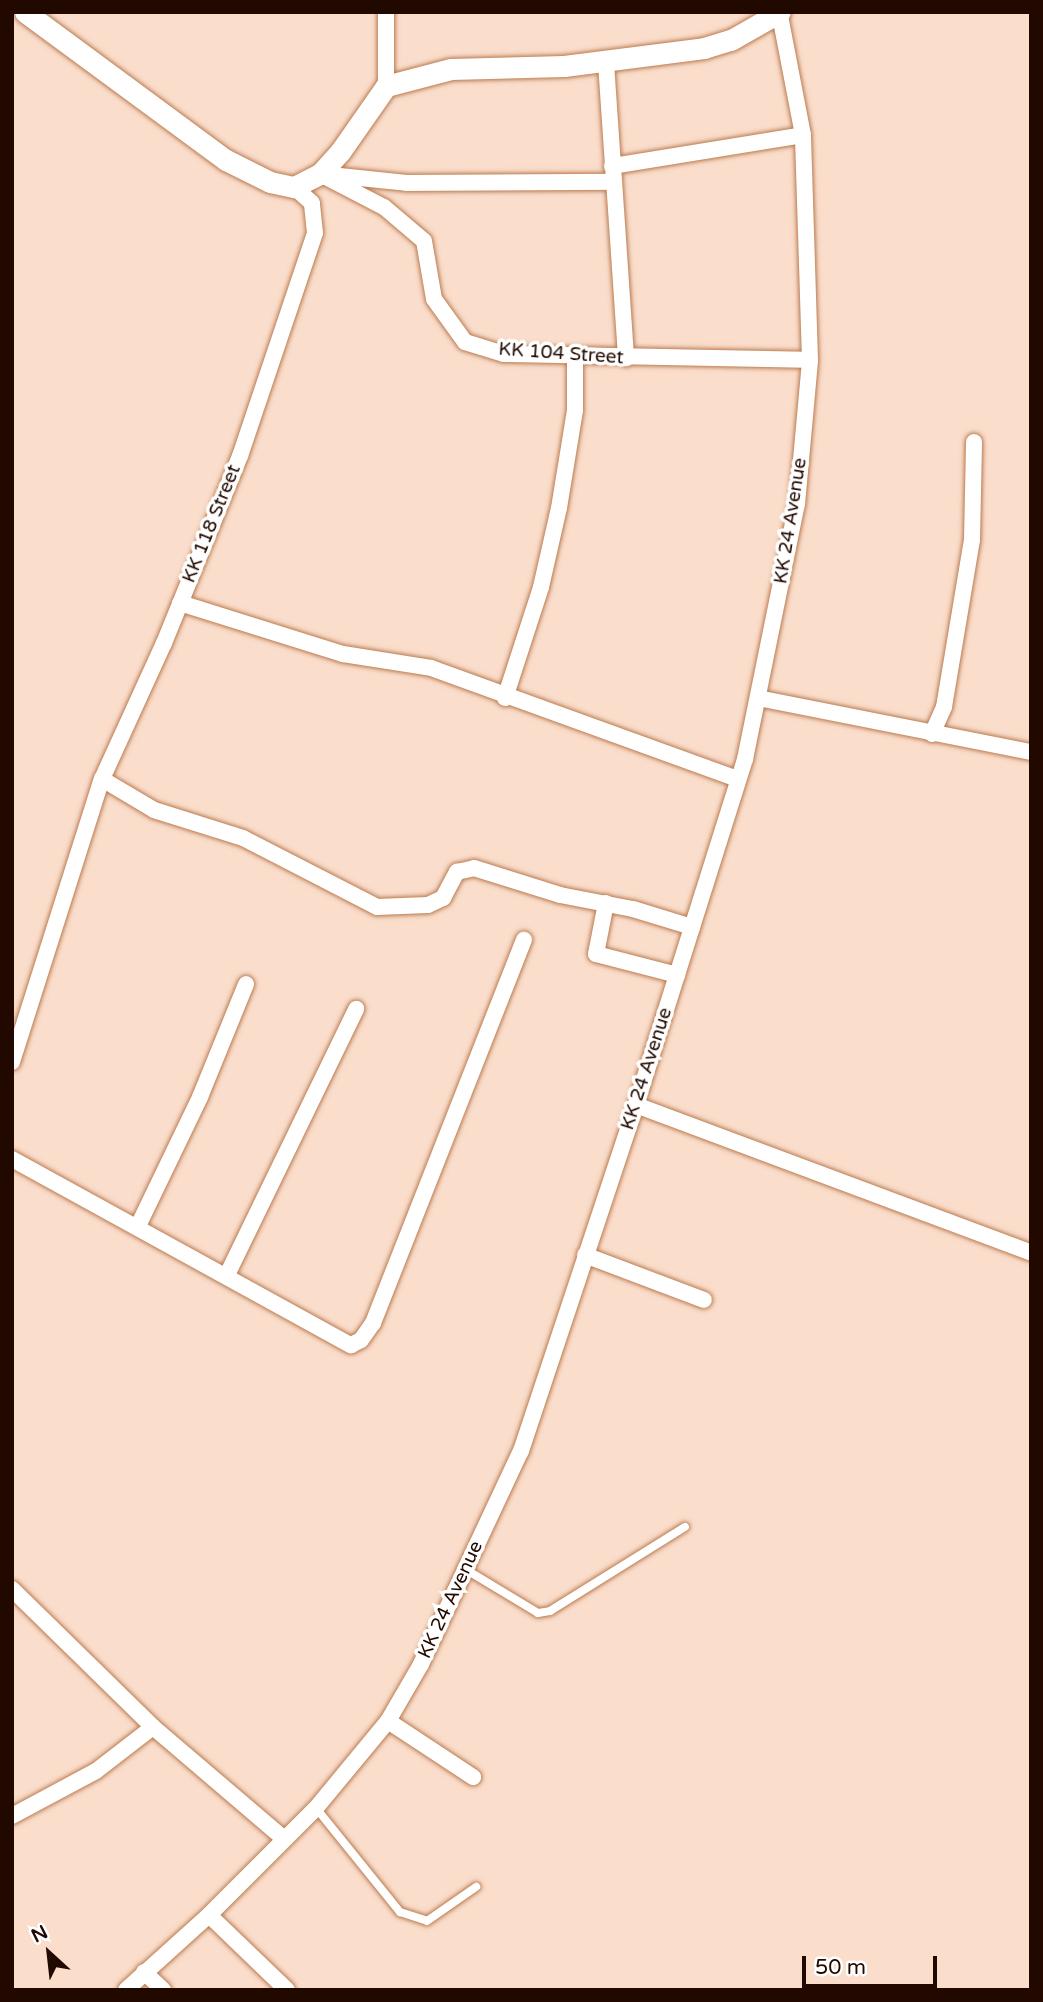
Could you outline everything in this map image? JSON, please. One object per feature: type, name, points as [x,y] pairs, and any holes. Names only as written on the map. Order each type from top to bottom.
[{"type":"street","points":[[25,12],[226,160],[270,182],[295,187],[320,174],[386,86],[386,12]]},
{"type":"street","points":[[386,86],[451,69],[606,63],[704,48],[780,14]]},
{"type":"street","name":"KK 24 Avenue","points":[[126,1990],[209,1915],[316,1808],[388,1721],[521,1451],[636,1105],[738,779],[758,698],[797,504],[810,360],[803,135],[780,14]]},
{"type":"street","points":[[606,63],[626,358]]},
{"type":"street","points":[[320,174],[407,183],[613,174],[803,135]]},
{"type":"street","name":"KK 104 Street","points":[[320,174],[384,208],[424,241],[434,299],[464,342],[504,354],[810,360]]},
{"type":"street","name":"KK 118 Street","points":[[12,1062],[102,779],[180,603],[240,456],[315,233],[312,203],[295,187]]},
{"type":"street","points":[[505,698],[541,587],[559,508],[575,410],[575,356]]},
{"type":"street","points":[[932,734],[944,708],[972,540],[974,442]]},
{"type":"street","points":[[180,603],[343,654],[431,668],[505,698],[738,779]]},
{"type":"street","points":[[758,698],[1031,752]]},
{"type":"street","points":[[102,779],[154,810],[243,838],[377,907],[428,905],[443,898],[463,868],[692,927]]},
{"type":"street","points":[[606,903],[597,954],[677,975]]},
{"type":"street","points":[[12,1158],[227,1275],[338,1341],[351,1345],[361,1340],[373,1323],[524,940]]},
{"type":"street","points":[[138,1226],[200,1097],[246,984]]},
{"type":"street","points":[[227,1275],[356,1009]]},
{"type":"street","points":[[636,1105],[1031,1253]]},
{"type":"street","points":[[585,1255],[704,1300]]},
{"type":"street","points":[[12,1589],[153,1727],[284,1839]]},
{"type":"street","points":[[388,1721],[473,1777]]},
{"type":"street","points":[[12,1815],[96,1770],[153,1727]]},
{"type":"street","points":[[209,1915],[287,1990]]},
{"type":"street","points":[[144,1972],[163,1990]]},
{"type":"lane","points":[[465,1569],[538,1613],[550,1611],[685,1527]]},
{"type":"lane","points":[[316,1808],[400,1912],[427,1922],[476,1887]]}]
